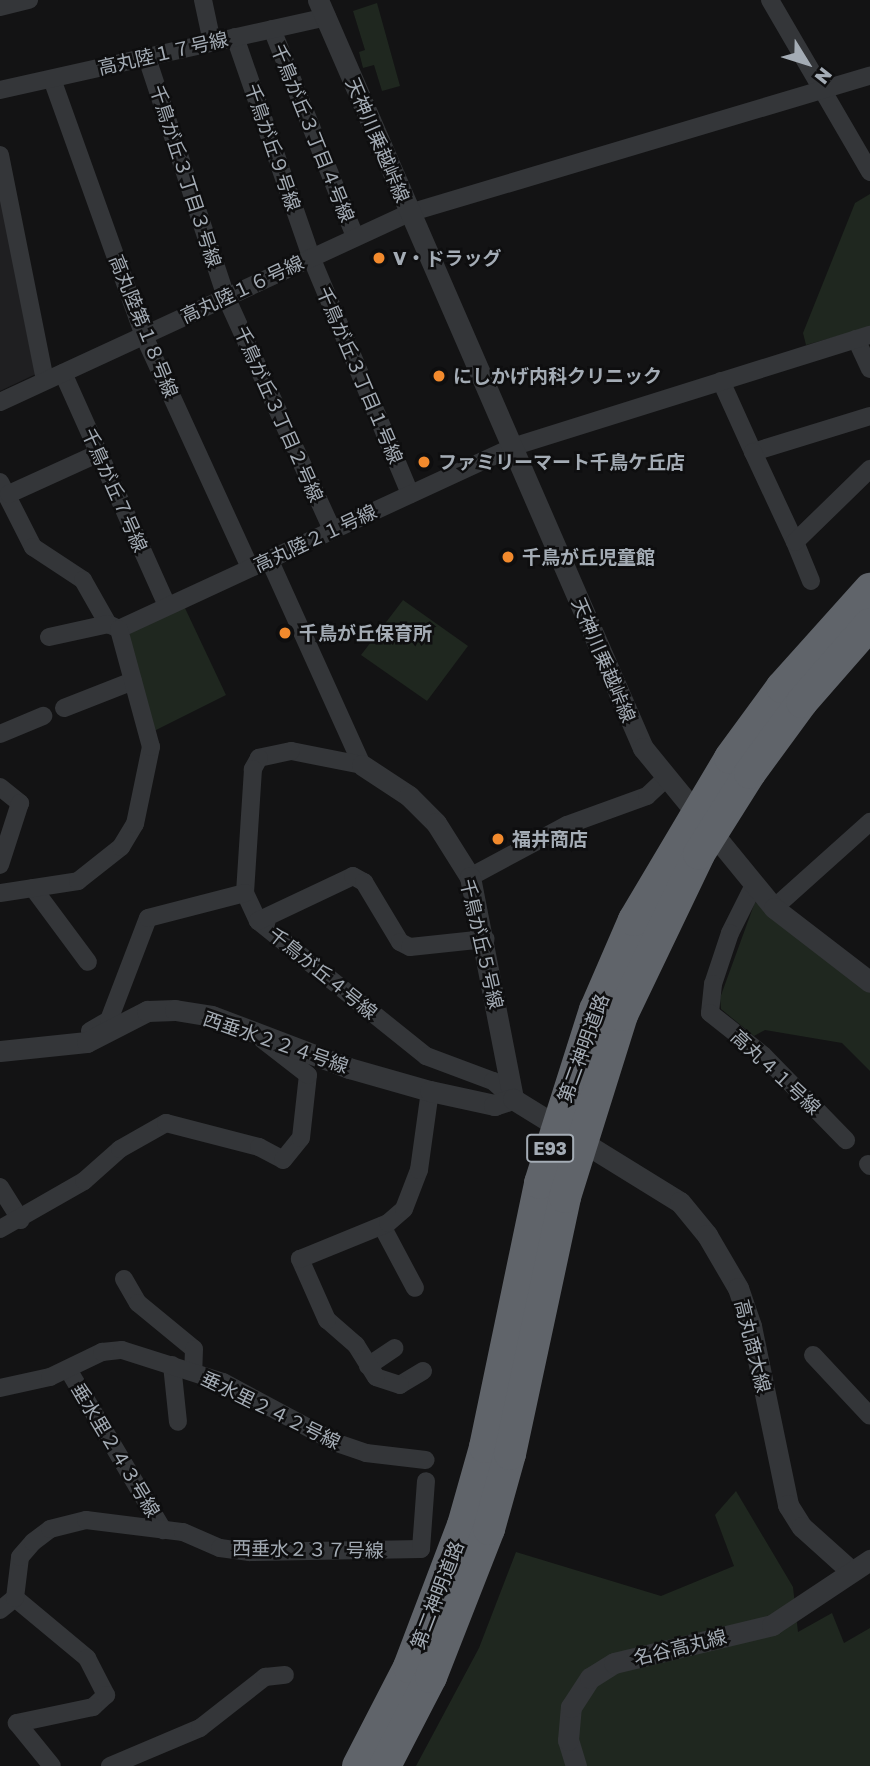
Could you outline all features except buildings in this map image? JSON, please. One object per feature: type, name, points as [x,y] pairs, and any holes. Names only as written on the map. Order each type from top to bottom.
[{"type":"highway","name":"第二神明道路","points":[[358,1766],[409,1667],[463,1525],[485,1447],[540,1183],[566,1095],[606,984],[671,851],[730,758],[782,687],[870,589]]},
{"type":"highway","name":"第二神明道路","points":[[385,1766],[431,1677],[489,1529],[565,1197],[627,1004],[699,854],[750,773],[802,702],[870,624]]},
{"type":"street","points":[[0,7],[29,0]]},
{"type":"street","points":[[203,0],[212,42]]},
{"type":"street","points":[[770,0],[870,172]]},
{"type":"street","name":"高丸陸１７号線","points":[[0,90],[146,55],[272,29],[322,9]]},
{"type":"street","name":"天神川乗越峠線","points":[[322,9],[630,722],[665,779],[751,884],[774,908],[870,982]]},
{"type":"street","name":"千鳥が丘３丁目４号線","points":[[272,29],[355,237]]},
{"type":"street","name":"千鳥が丘９号線","points":[[234,37],[311,257]]},
{"type":"street","name":"千鳥が丘３丁目３号線","points":[[146,55],[226,297]]},
{"type":"street","name":"高丸陸１６号線","points":[[0,402],[409,213],[870,76]]},
{"type":"street","name":"高丸陸第１８号線","points":[[52,79],[144,336],[250,568]]},
{"type":"street","points":[[0,155],[45,381]]},
{"type":"street","name":"千鳥が丘３丁目１号線","points":[[311,257],[410,494]]},
{"type":"street","name":"千鳥が丘３丁目２号線","points":[[226,297],[331,530]]},
{"type":"street","points":[[863,337],[870,369]]},
{"type":"street","name":"高丸陸２１号線","points":[[49,637],[113,626],[167,606],[512,447],[863,337]]},
{"type":"street","name":"千鳥が丘７号線","points":[[63,373],[167,606]]},
{"type":"street","points":[[721,381],[811,581]]},
{"type":"street","points":[[753,452],[870,416]]},
{"type":"street","points":[[0,893],[78,881],[121,847],[135,824],[150,747],[133,681],[113,626],[83,580],[33,547],[7,499],[99,453]]},
{"type":"street","points":[[794,542],[870,469]]},
{"type":"street","points":[[269,559],[362,765]]},
{"type":"street","points":[[64,708],[133,681]]},
{"type":"street","points":[[0,734],[43,716]]},
{"type":"street","name":"千鳥が丘４号線","points":[[362,765],[291,751],[259,758],[253,769],[245,894],[258,921],[426,1056],[493,1082],[518,1102]]},
{"type":"street","name":"千鳥が丘５号線","points":[[362,765],[409,796],[436,822],[470,877],[518,1102]]},
{"type":"street","points":[[470,877],[567,825],[647,796],[665,779]]},
{"type":"street","points":[[0,787],[20,803],[0,865]]},
{"type":"street","points":[[774,908],[870,822]]},
{"type":"street","points":[[258,921],[353,876],[365,882],[400,942],[410,947],[485,939]]},
{"type":"street","name":"高丸４１号線","points":[[751,884],[730,933],[713,984],[710,1013],[763,1055],[846,1140]]},
{"type":"street","points":[[33,888],[88,962]]},
{"type":"street","points":[[62,1047],[109,1020],[148,918],[245,894]]},
{"type":"street","name":"西垂水２２４号線","points":[[0,1051],[62,1047],[118,1029],[147,1011],[212,1016],[349,1068],[430,1091],[494,1105],[518,1102]]},
{"type":"street","points":[[0,1229],[21,1220],[84,1181],[120,1149],[166,1123],[259,1147],[283,1160],[301,1138],[308,1075],[252,1031]]},
{"type":"street","points":[[423,1371],[400,1385],[376,1377],[356,1345],[327,1320],[300,1259],[382,1226],[404,1209],[414,1191],[430,1091]]},
{"type":"street","name":"高丸商大線","points":[[518,1102],[634,1170],[680,1202],[707,1235],[738,1288],[751,1326],[788,1505],[802,1527],[851,1571]]},
{"type":"street","points":[[0,1187],[21,1220]]},
{"type":"street","points":[[382,1226],[415,1288]]},
{"type":"street","points":[[124,1279],[134,1308],[194,1349],[193,1372]]},
{"type":"street","points":[[368,1366],[395,1348]]},
{"type":"street","name":"垂水里２４２号線","points":[[0,1388],[69,1371],[93,1355],[121,1350],[223,1382],[337,1443],[366,1453],[426,1460]]},
{"type":"street","points":[[813,1355],[870,1416]]},
{"type":"street","points":[[172,1365],[178,1423]]},
{"type":"street","name":"垂水里２４３号線","points":[[69,1371],[163,1530]]},
{"type":"street","name":"西垂水２３７号線","points":[[15,1598],[20,1557],[50,1530],[86,1520],[163,1530],[250,1552],[421,1549],[426,1481]]},
{"type":"street","points":[[851,1571],[870,1560]]},
{"type":"street","name":"名谷高丸線","points":[[576,1766],[568,1740],[571,1707],[590,1678],[614,1663],[772,1625],[851,1571]]},
{"type":"street","points":[[0,1610],[15,1598],[88,1658],[106,1695],[93,1707],[17,1723],[52,1766]]},
{"type":"street","points":[[110,1766],[143,1759],[200,1728],[265,1677],[285,1675]]},
{"type":"shaded area","points":[[377,3],[400,86],[382,91],[374,65],[363,68],[359,52],[365,50],[353,11]]},
{"type":"shaded area","points":[[0,189],[38,373],[0,391]]},
{"type":"shaded area","points":[[870,194],[870,327],[806,345],[803,333],[855,203]]},
{"type":"shaded area","points":[[403,600],[468,646],[427,701],[361,655]]},
{"type":"shaded area","points":[[184,606],[226,695],[150,733],[128,637],[133,629]]},
{"type":"shaded area","points":[[755,902],[870,992],[870,1071],[842,1043],[765,1030],[754,1036],[721,1009],[720,998]]},
{"type":"shaded area","points":[[736,1491],[793,1587],[798,1632],[832,1613],[844,1643],[870,1628],[870,1766],[416,1766],[479,1648],[516,1552],[661,1596],[734,1566],[715,1515]]},
{"type":"place","name":"V・ドラッグ","points":[[379,258]]},
{"type":"place","name":"にしかげ内科クリニック","points":[[439,376]]},
{"type":"place","name":"ファミリーマート千鳥ケ丘店","points":[[424,462]]},
{"type":"place","name":"千鳥が丘児童館","points":[[508,557]]},
{"type":"place","name":"千鳥が丘保育所","points":[[285,633]]},
{"type":"place","name":"福井商店","points":[[498,839]]}]
